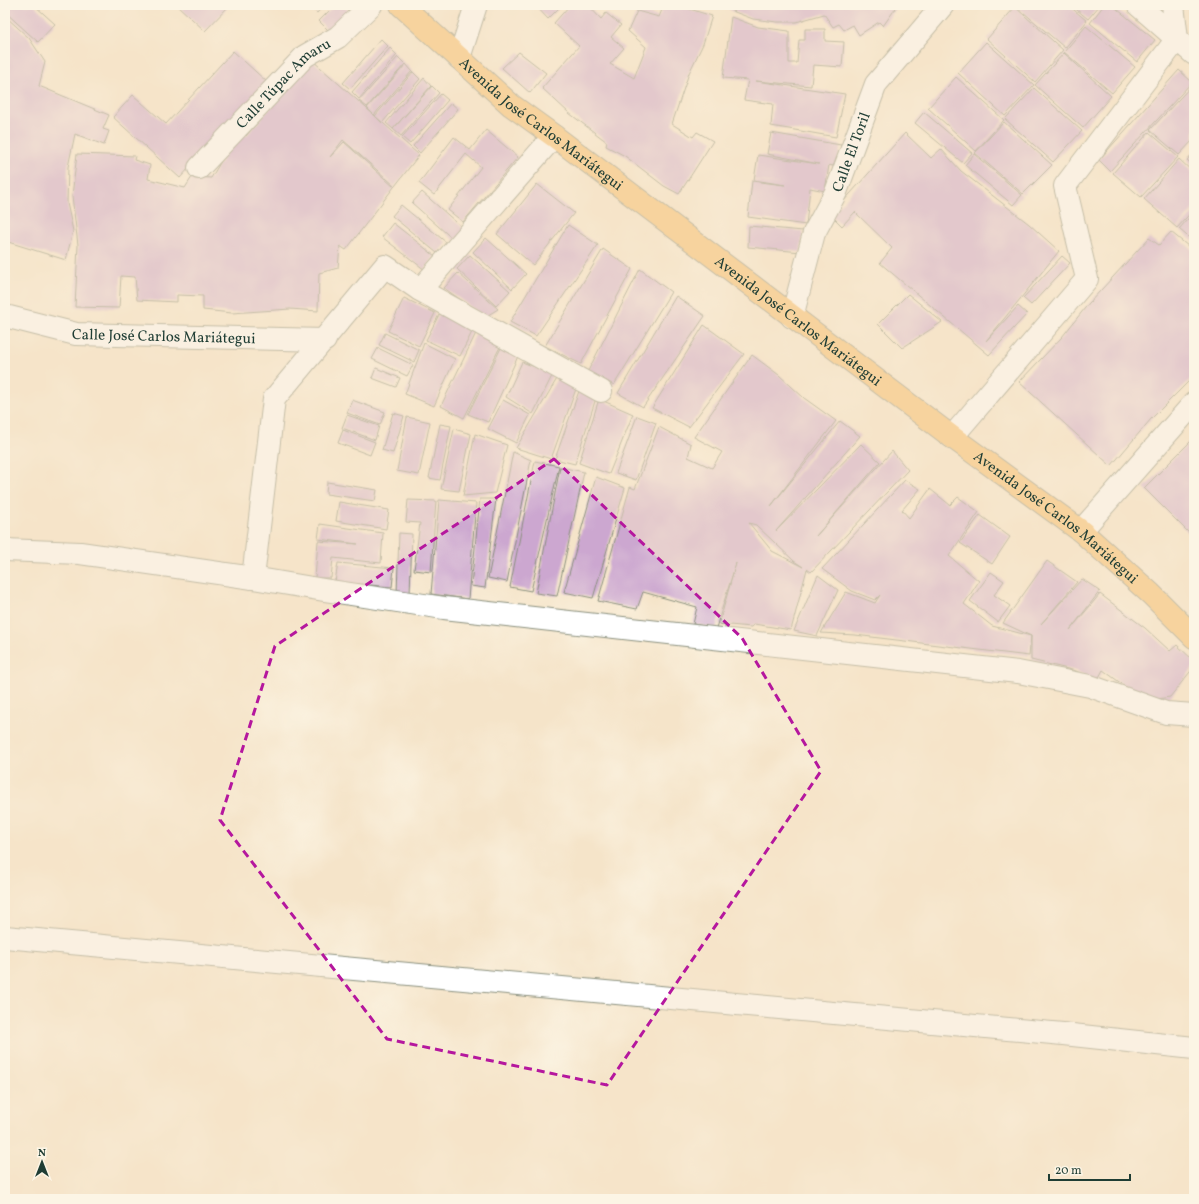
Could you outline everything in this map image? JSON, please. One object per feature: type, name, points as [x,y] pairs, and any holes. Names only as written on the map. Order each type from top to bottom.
[{"type":"main road","name":"Avenida José Carlos Mariátegui","points":[[401,5],[511,105],[952,437],[1082,531],[1151,594],[1194,637]]},
{"type":"street","name":"Calle Túpac Amaru","points":[[199,168],[304,56],[338,37],[371,5]]},
{"type":"street","points":[[459,58],[476,5]]},
{"type":"street","name":"Calle El Toril","points":[[792,317],[814,233],[836,192],[876,84],[943,5]]},
{"type":"street","points":[[1138,5],[1194,54]]},
{"type":"street","points":[[952,437],[1087,279],[1064,186],[1177,39],[1173,5]]},
{"type":"street","points":[[420,290],[554,136]]},
{"type":"street","points":[[253,578],[274,399],[325,340],[385,266],[420,290],[601,391]]},
{"type":"street","name":"Calle José Carlos Mariátegui","points":[[5,316],[76,334],[325,340]]},
{"type":"street","points":[[1082,531],[1194,403]]},
{"type":"street","points":[[5,550],[80,553],[444,608],[1018,672],[1090,686],[1166,713],[1194,715]]},
{"type":"street","points":[[5,937],[1063,1034],[1194,1048]]},
{"type":"highlighted area","points":[[554,459],[742,638],[821,771],[607,1085],[387,1039],[220,820],[275,646]]},
{"type":"building","points":[[5,5],[34,5],[55,24],[38,42],[5,12]]},
{"type":"building","points":[[177,5],[230,5],[205,31]]},
{"type":"building","points":[[308,5],[324,5],[317,13]]},
{"type":"building","points":[[335,5],[343,5],[349,11],[329,31],[319,21]]},
{"type":"building","points":[[535,5],[562,5],[548,19]]},
{"type":"building","points":[[570,5],[588,5],[601,19],[606,13],[621,25],[611,37],[624,48],[610,64],[634,78],[646,47],[628,31],[637,11],[659,17],[664,5],[677,5],[712,16],[703,44],[689,73],[672,124],[693,137],[697,132],[713,141],[679,194],[664,186],[625,156],[606,146],[607,142],[569,113],[542,88],[579,46],[554,23]]},
{"type":"building","points":[[723,5],[898,5],[883,26],[879,22],[859,35],[853,25],[844,30],[839,24],[833,27],[824,14],[796,22],[777,22],[753,19],[732,11]]},
{"type":"building","points":[[1068,5],[1087,21],[1065,48],[1016,6]]},
{"type":"building","points":[[1071,5],[1100,5],[1088,19]]},
{"type":"building","points":[[1104,5],[1112,5],[1155,40],[1137,62],[1090,23]]},
{"type":"building","points":[[1015,7],[1063,50],[1035,82],[987,39]]},
{"type":"building","points":[[5,16],[29,38],[45,62],[39,86],[109,115],[103,129],[109,131],[104,145],[75,134],[68,167],[67,203],[73,231],[66,260],[5,241]]},
{"type":"building","points":[[731,17],[758,27],[789,31],[789,63],[797,63],[799,40],[805,40],[805,29],[825,29],[825,41],[844,42],[842,67],[813,65],[811,86],[756,81],[845,94],[836,137],[771,126],[773,104],[744,100],[748,80],[723,78]]},
{"type":"building","points":[[1086,26],[1135,67],[1112,93],[1064,52]]},
{"type":"building","points":[[381,39],[388,46],[350,89],[343,83]]},
{"type":"building","points":[[986,42],[1034,85],[1005,116],[958,73]]},
{"type":"building","points":[[390,48],[397,55],[359,99],[352,92]]},
{"type":"building","points":[[233,51],[267,82],[180,178],[113,117],[133,95],[166,124]]},
{"type":"building","points":[[519,52],[546,73],[530,93],[502,68]]},
{"type":"building","points":[[1064,53],[1111,96],[1083,128],[1035,85]]},
{"type":"building","points":[[398,57],[405,64],[367,107],[359,101]]},
{"type":"building","points":[[312,60],[419,155],[395,186],[343,140],[330,157],[344,142],[394,187],[346,250],[340,246],[338,268],[319,273],[318,311],[290,309],[232,313],[203,310],[203,296],[177,295],[177,302],[137,300],[135,277],[121,276],[119,308],[75,307],[78,245],[72,196],[77,154],[135,156],[134,160],[150,165],[148,179],[185,188],[192,177],[211,178],[240,130],[246,136]]},
{"type":"building","points":[[406,64],[412,71],[374,115],[367,108]]},
{"type":"building","points":[[1179,70],[1192,82],[1110,171],[1099,160]]},
{"type":"building","points":[[413,72],[420,79],[382,123],[375,116]]},
{"type":"building","points":[[956,77],[1004,120],[976,151],[928,108]]},
{"type":"building","points":[[424,78],[431,86],[393,129],[386,123]]},
{"type":"building","points":[[1194,83],[1194,139],[1179,155],[1150,130]]},
{"type":"building","points":[[432,86],[439,93],[401,136],[393,129]]},
{"type":"building","points":[[1034,88],[1082,131],[1053,162],[1005,119]]},
{"type":"building","points":[[441,94],[448,100],[410,144],[402,137]]},
{"type":"building","points":[[451,103],[458,109],[420,153],[413,146]]},
{"type":"building","points":[[924,112],[972,153],[963,163],[915,123]]},
{"type":"building","points":[[1004,122],[1052,165],[1023,194],[975,153]]},
{"type":"building","points":[[486,130],[518,157],[463,222],[448,210],[481,167],[466,154],[434,195],[419,183],[454,137],[470,150]]},
{"type":"building","points":[[1149,132],[1178,157],[1141,197],[1113,173]]},
{"type":"building","points":[[771,133],[841,145],[837,167],[829,165],[825,191],[810,188],[806,225],[748,217],[752,181],[785,185],[754,180],[758,155],[819,164],[767,154]]},
{"type":"building","points":[[905,133],[931,158],[941,149],[961,171],[1029,224],[1059,251],[986,341],[1018,306],[1027,314],[989,355],[880,263],[892,248],[855,212],[842,226],[831,215]]},
{"type":"building","points":[[1194,152],[1194,166],[1187,160]]},
{"type":"building","points":[[974,154],[1022,195],[1013,205],[965,165]]},
{"type":"building","points":[[1179,159],[1194,173],[1194,209],[1177,228],[1144,199]]},
{"type":"building","points":[[537,184],[574,213],[533,265],[497,234]]},
{"type":"building","points":[[422,192],[465,230],[455,241],[412,203]]},
{"type":"building","points":[[401,205],[447,243],[437,253],[392,216]]},
{"type":"building","points":[[1194,212],[1194,242],[1179,229]]},
{"type":"building","points":[[393,223],[435,256],[425,270],[382,237]]},
{"type":"building","points":[[568,225],[598,245],[536,336],[510,322]]},
{"type":"building","points":[[749,226],[803,231],[801,252],[748,247]]},
{"type":"building","points":[[1171,232],[1194,251],[1194,376],[1151,419],[1111,466],[1019,382],[1062,337],[1089,303],[1149,238],[1159,245]]},
{"type":"building","points":[[486,238],[526,274],[512,289],[473,252]]},
{"type":"building","points":[[603,249],[632,269],[581,364],[545,346]]},
{"type":"building","points":[[470,255],[510,291],[496,306],[457,269]]},
{"type":"building","points":[[1062,256],[1070,263],[1031,305],[1023,298]]},
{"type":"building","points":[[640,269],[671,292],[614,385],[588,371]]},
{"type":"building","points":[[458,273],[498,309],[485,317],[444,288]]},
{"type":"building","points":[[908,294],[942,322],[902,348],[878,324]]},
{"type":"building","points":[[676,296],[705,316],[643,407],[618,393]]},
{"type":"building","points":[[404,298],[435,313],[419,346],[388,331]]},
{"type":"building","points":[[442,309],[474,328],[460,356],[426,340]]},
{"type":"building","points":[[704,325],[744,354],[689,427],[652,408]]},
{"type":"building","points":[[385,333],[419,350],[414,362],[379,345]]},
{"type":"building","points":[[476,333],[502,343],[464,418],[441,406]]},
{"type":"building","points":[[424,343],[455,359],[434,406],[405,394]]},
{"type":"building","points":[[502,346],[519,354],[488,422],[468,414]]},
{"type":"building","points":[[378,348],[413,365],[407,376],[372,359]]},
{"type":"building","points":[[752,355],[779,375],[804,398],[836,421],[771,506],[840,421],[860,436],[776,531],[861,444],[880,462],[816,536],[892,451],[908,470],[811,572],[807,569],[791,630],[754,624],[751,627],[719,624],[736,563],[716,628],[693,624],[697,607],[643,592],[637,609],[598,601],[630,487],[635,489],[659,427],[691,444],[688,457],[712,468],[722,452],[694,437]],"holes":[[[749,523],[756,525],[794,561],[803,567],[772,551]]]},
{"type":"building","points":[[522,362],[553,374],[533,414],[506,397]]},
{"type":"building","points":[[376,368],[400,378],[396,387],[372,378]]},
{"type":"building","points":[[558,377],[577,386],[551,459],[516,448]]},
{"type":"building","points":[[579,391],[596,398],[575,464],[555,459]]},
{"type":"building","points":[[599,399],[633,414],[609,474],[579,463]]},
{"type":"building","points":[[352,400],[385,412],[380,425],[347,413]]},
{"type":"building","points":[[503,400],[530,415],[516,443],[488,429]]},
{"type":"building","points":[[393,413],[404,416],[393,453],[382,450]]},
{"type":"building","points":[[347,415],[379,426],[375,440],[342,428]]},
{"type":"building","points":[[637,416],[656,423],[636,480],[616,473]]},
{"type":"building","points":[[407,417],[430,422],[419,475],[397,471]]},
{"type":"building","points":[[440,424],[451,426],[440,480],[429,478]]},
{"type":"building","points":[[454,429],[471,434],[459,491],[441,489]]},
{"type":"building","points":[[343,430],[375,442],[370,455],[338,443]]},
{"type":"building","points":[[475,434],[507,445],[495,493],[463,496]]},
{"type":"building","points":[[1194,438],[1194,538],[1144,488]]},
{"type":"building","points":[[513,452],[531,460],[507,582],[488,578]]},
{"type":"building","points":[[535,461],[559,466],[531,591],[510,587]]},
{"type":"building","points":[[560,467],[584,472],[557,596],[536,593]]},
{"type":"building","points":[[596,477],[625,488],[593,598],[564,592]]},
{"type":"building","points":[[905,480],[920,489],[902,510],[909,518],[930,489],[950,505],[958,497],[979,512],[949,556],[979,581],[964,604],[992,626],[1031,636],[1029,656],[855,635],[821,633],[846,592],[875,603],[880,595],[875,600],[852,591],[822,569]]},
{"type":"building","points":[[327,482],[377,490],[375,501],[326,494]]},
{"type":"building","points":[[480,499],[496,499],[485,588],[471,586]]},
{"type":"building","points":[[408,500],[436,501],[431,572],[414,570],[420,523],[406,522]]},
{"type":"building","points":[[439,500],[476,503],[468,599],[431,594]]},
{"type":"building","points":[[339,502],[389,510],[386,529],[336,521]]},
{"type":"building","points":[[980,515],[1010,537],[992,564],[960,543]]},
{"type":"building","points":[[320,524],[383,533],[381,563],[333,558],[331,578],[315,578],[318,541],[358,544],[318,539]]},
{"type":"building","points":[[399,533],[412,534],[410,594],[397,594]]},
{"type":"building","points":[[1047,561],[1077,582],[1041,624],[1082,579],[1100,591],[1070,630],[1100,594],[1145,628],[1170,651],[1177,645],[1194,661],[1194,667],[1170,697],[1151,700],[1133,692],[1103,670],[1097,681],[1076,671],[1031,660],[1031,636],[1003,623]]},
{"type":"building","points":[[338,563],[394,568],[392,587],[335,582]]},
{"type":"building","points":[[991,572],[1004,581],[994,595],[1010,606],[998,622],[970,601]]},
{"type":"building","points":[[818,575],[838,590],[817,636],[794,631]]}]
